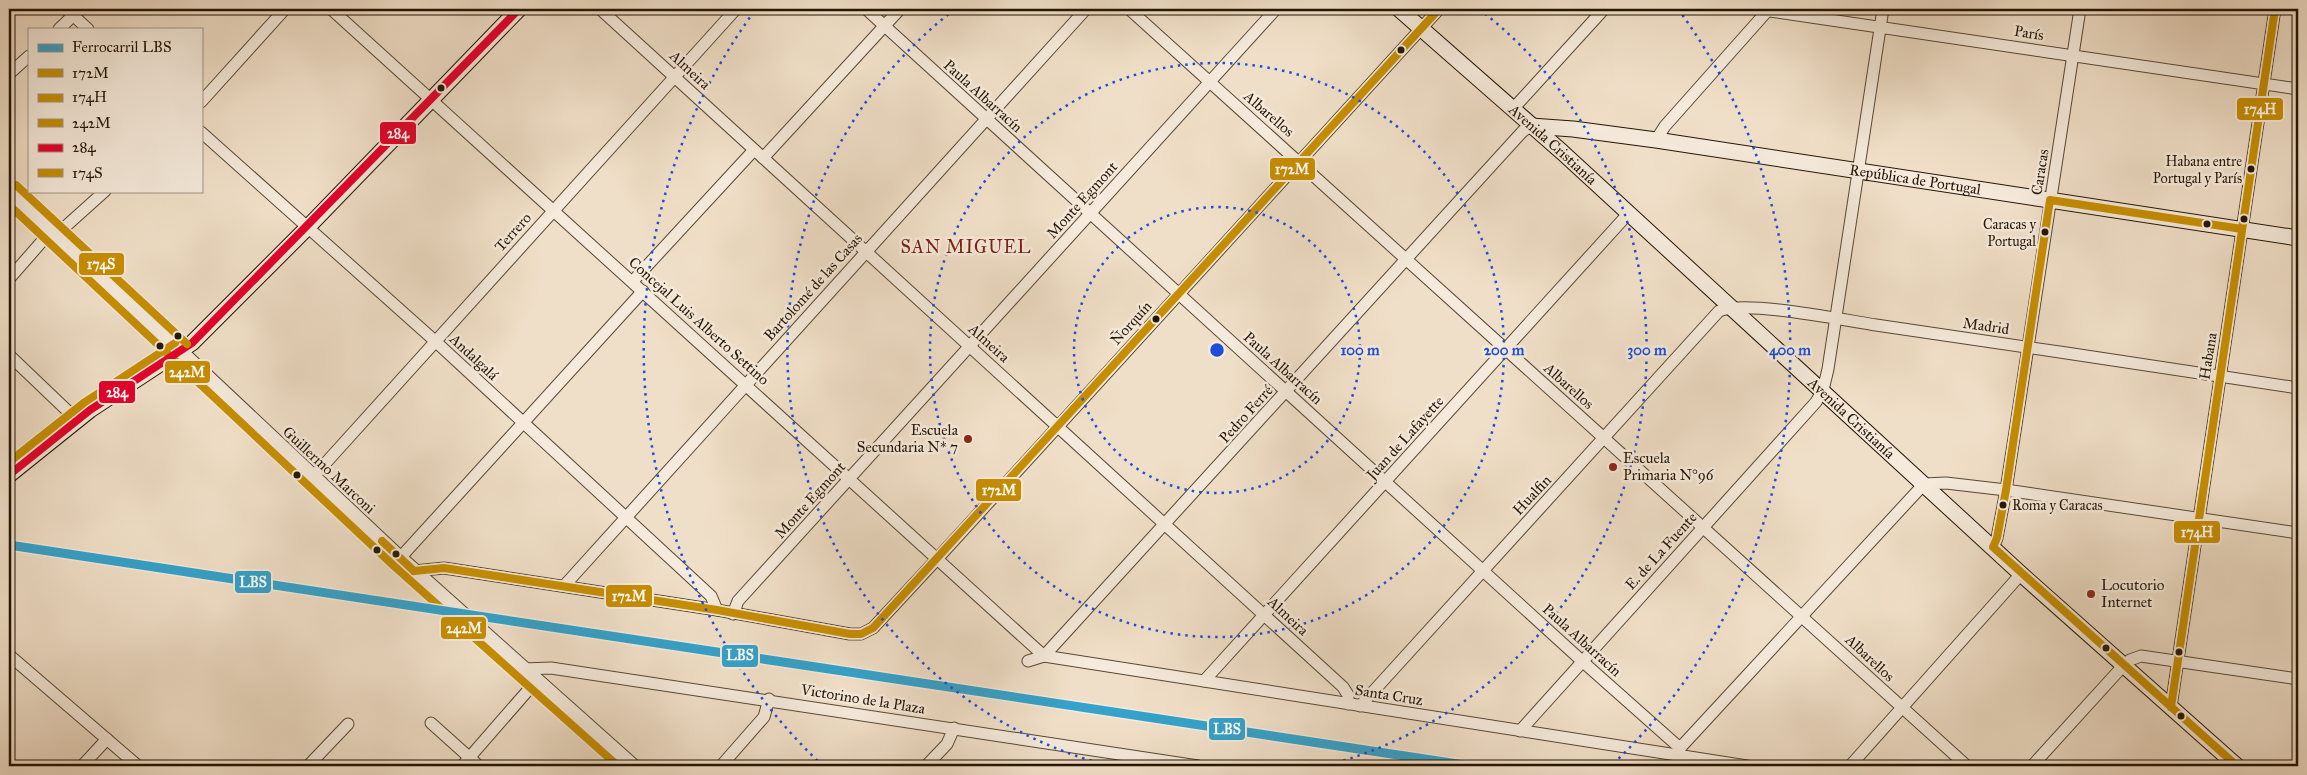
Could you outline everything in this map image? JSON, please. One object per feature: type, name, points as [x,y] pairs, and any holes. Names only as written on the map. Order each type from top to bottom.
[{"type":"main road","points":[[9,475],[77,420],[180,351],[307,228],[519,9]]},
{"type":"main road","name":"Avenida Cristianía","points":[[1399,9],[1822,390],[2021,574],[2237,766]]},
{"type":"main road","name":"República de Portugal","points":[[1531,126],[1555,126],[1656,140],[2298,238]]},
{"type":"street","points":[[202,101],[285,9]]},
{"type":"street","name":"Concejal Luis Alberto Settino","points":[[331,9],[746,383],[1044,656]]},
{"type":"street","name":"Almeira","points":[[600,9],[1265,614],[1343,687],[1348,695],[1348,704]]},
{"type":"street","name":"Terrero","points":[[313,477],[736,9]]},
{"type":"street","name":"Paula Albarracín","points":[[866,9],[1089,214],[1386,481],[1680,752]]},
{"type":"street","points":[[633,281],[900,9]]},
{"type":"street","name":"Bartolomé de las Casas","points":[[564,586],[624,517],[1086,9]]},
{"type":"street","name":"Albarellos","points":[[1129,9],[1209,82],[1300,160],[1604,439],[1967,766]]},
{"type":"street","name":"Monte Egmont","points":[[733,614],[738,601],[1276,9]]},
{"type":"street","name":"Ñorquín","points":[[733,614],[861,634],[872,628],[1440,9]]},
{"type":"street","points":[[1512,110],[1604,9]]},
{"type":"street","points":[[1656,140],[1665,126],[1764,9]]},
{"type":"street","name":"París","points":[[1764,9],[2298,89]]},
{"type":"street","points":[[1822,390],[1836,319],[1883,9]]},
{"type":"street","name":"Caracas","points":[[1993,547],[1997,538],[2006,490],[2080,9]]},
{"type":"street","name":"Habana","points":[[2171,708],[2275,9]]},
{"type":"street","points":[[60,28],[73,11],[87,28]]},
{"type":"street","points":[[9,74],[28,57]]},
{"type":"street","name":"Pedro Ferré","points":[[1044,656],[1166,525],[1524,130],[1531,126]]},
{"type":"street","name":"Andalgalá","points":[[202,133],[435,341],[711,596],[716,610]]},
{"type":"street","name":"Guillermo Marconi","points":[[9,192],[414,571],[633,766]]},
{"type":"street","points":[[9,279],[54,233],[104,192]]},
{"type":"street","name":"Juan de Lafayette","points":[[1204,681],[1628,214]]},
{"type":"street","points":[[400,558],[643,291]]},
{"type":"street","name":"Madrid","points":[[1729,308],[1750,308],[1836,319],[2298,388]]},
{"type":"street","name":"Hualfin","points":[[1360,706],[1719,312],[1729,308]]},
{"type":"street","points":[[9,355],[77,420]]},
{"type":"street","name":"E. de La Fuente","points":[[1520,731],[1816,402],[1822,390]]},
{"type":"street","points":[[1680,752],[1924,484],[1946,483],[2006,490],[2298,532]]},
{"type":"street","points":[[414,571],[444,568],[733,614]]},
{"type":"street","points":[[1850,766],[2021,574]]},
{"type":"street","name":"Santa Cruz","points":[[1028,661],[1044,656],[1520,731],[1680,752],[1747,766]]},
{"type":"street","points":[[2032,766],[2123,666],[2140,656],[2298,679]]},
{"type":"street","points":[[11,662],[138,766]]},
{"type":"street","name":"Victorino de la Plaza","points":[[523,668],[551,668],[768,699],[1171,764],[1198,766]]},
{"type":"street","points":[[466,762],[537,680]]},
{"type":"street","points":[[721,766],[764,717],[768,699]]},
{"type":"street","points":[[431,723],[466,762],[479,766]]},
{"type":"street","points":[[311,765],[348,724]]},
{"type":"street","points":[[926,766],[947,744],[954,728]]},
{"type":"street","points":[[82,766],[107,739]]},
{"type":"rail line","name":"LBS","points":[[9,545],[1471,766]]},
{"type":"transit line","name":"284","points":[[9,475],[90,410],[192,343],[519,9]]},
{"type":"transit line","name":"172M","points":[[414,571],[444,568],[717,610],[850,634],[861,634],[873,628],[1439,9]]},
{"type":"transit line","name":"174H","points":[[2171,707],[2275,9]]},
{"type":"transit line","name":"174S","points":[[16,185],[187,344]]},
{"type":"transit line","name":"174H","points":[[2237,766],[1993,547],[1997,538],[2006,490],[2050,200],[2242,229]]},
{"type":"transit line","name":"242M","points":[[9,205],[394,566],[618,766]]},
{"type":"transit line","name":"174S","points":[[9,462],[85,402],[175,343]]},
{"type":"transit line","name":"172M","points":[[382,541],[414,571]]},
{"type":"place","name":"Habana entre Portugal y París","points":[[2251,169]]},
{"type":"place","name":"Caracas y Portugal","points":[[2045,232]]},
{"type":"place","name":"Escuela Secundaria N* 7","points":[[968,439]]},
{"type":"place","name":"Escuela Primaria N°96","points":[[1613,467]]},
{"type":"place","name":"Roma y Caracas","points":[[2003,505]]},
{"type":"place","name":"Locutorio Internet","points":[[2091,594]]},
{"type":"district","name":"SAN MIGUEL","points":[[966,247]]}]
